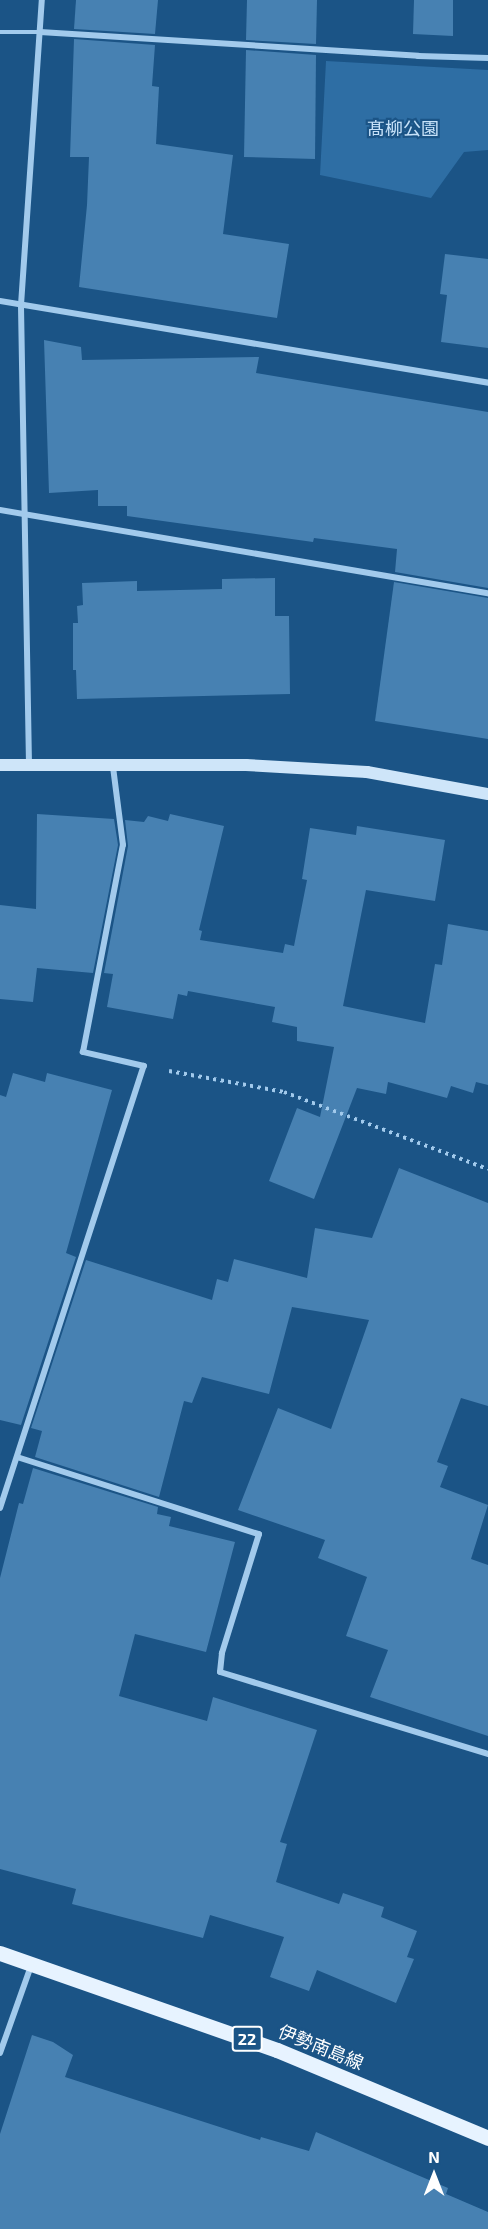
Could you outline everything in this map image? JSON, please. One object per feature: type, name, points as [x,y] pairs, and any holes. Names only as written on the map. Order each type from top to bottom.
[{"type":"main road","name":"伊勢南島線","points":[[0,1953],[277,2050],[487,2136]]},
{"type":"street","points":[[29,765],[21,305],[42,0]]},
{"type":"street","points":[[40,32],[418,56],[488,58]]},
{"type":"street","points":[[0,302],[488,383]]},
{"type":"street","points":[[0,510],[488,593]]},
{"type":"street","points":[[0,765],[113,767],[246,765],[368,772],[488,794]]},
{"type":"street","points":[[0,1508],[144,1066],[83,1052],[123,845],[113,767]]},
{"type":"street","points":[[17,1457],[259,1534],[222,1653],[220,1672],[488,1755]]},
{"type":"street","points":[[0,2053],[32,1964]]},
{"type":"lane","points":[[0,32],[40,32]]},
{"type":"path","points":[[144,1066],[284,1092],[488,1169]]},
{"type":"green space","name":"髙柳公園","points":[[326,61],[488,70],[488,150],[464,152],[431,198],[320,175]]},
{"type":"building","points":[[76,0],[158,0],[155,34],[74,29]]},
{"type":"building","points":[[247,0],[317,0],[316,44],[246,40]]},
{"type":"building","points":[[414,0],[453,0],[453,36],[413,34]]},
{"type":"building","points":[[74,39],[155,45],[152,86],[159,87],[156,144],[233,155],[223,234],[289,244],[277,318],[79,287],[89,157],[70,157]]},
{"type":"building","points":[[246,50],[316,55],[315,159],[244,157]]},
{"type":"building","points":[[445,254],[488,259],[488,348],[441,342],[447,295],[440,294]]},
{"type":"building","points":[[44,340],[81,347],[82,360],[259,357],[256,373],[488,412],[488,588],[395,572],[397,549],[314,538],[313,542],[127,516],[127,506],[98,506],[98,490],[49,493]]},
{"type":"building","points":[[275,578],[275,616],[289,616],[290,694],[77,699],[76,670],[73,670],[73,623],[78,623],[77,606],[83,605],[82,583],[137,581],[137,591],[222,589],[222,579]]},
{"type":"building","points":[[394,582],[488,598],[488,739],[375,721]]},
{"type":"building","points":[[37,814],[114,819],[118,845],[93,973],[37,968],[33,1002],[0,999],[0,905],[36,909]]},
{"type":"building","points":[[170,814],[224,826],[199,930],[202,931],[200,940],[283,953],[285,944],[294,946],[307,880],[302,879],[310,828],[356,835],[357,826],[445,840],[435,901],[366,890],[343,1006],[425,1023],[435,964],[442,965],[448,924],[488,931],[488,1085],[476,1082],[473,1093],[451,1086],[447,1098],[388,1082],[386,1094],[357,1088],[314,1199],[269,1181],[297,1108],[320,1117],[334,1047],[297,1041],[297,1027],[272,1022],[275,1007],[188,991],[187,996],[178,994],[173,1019],[107,1007],[113,974],[104,973],[128,846],[125,820],[144,822],[148,816],[168,821]]},
{"type":"building","points":[[13,1073],[45,1082],[47,1073],[112,1090],[66,1253],[76,1257],[21,1425],[0,1420],[0,1095],[6,1097]]},
{"type":"building","points":[[399,1168],[488,1203],[488,1406],[461,1398],[437,1462],[448,1466],[440,1487],[488,1505],[471,1559],[488,1565],[488,1736],[370,1697],[388,1650],[346,1636],[367,1577],[318,1558],[325,1540],[238,1510],[278,1408],[331,1429],[369,1320],[292,1307],[269,1394],[202,1377],[192,1403],[184,1401],[159,1497],[35,1457],[42,1431],[31,1428],[86,1260],[212,1300],[217,1279],[228,1282],[234,1259],[307,1278],[315,1228],[372,1238]]},
{"type":"building","points":[[33,1468],[158,1507],[157,1514],[171,1517],[169,1526],[235,1542],[206,1652],[135,1634],[119,1696],[207,1721],[213,1697],[317,1730],[280,1842],[287,1844],[276,1882],[339,1904],[343,1893],[384,1907],[381,1917],[417,1931],[407,1957],[414,1959],[396,2003],[317,1970],[309,1991],[270,1977],[284,1937],[210,1915],[203,1938],[72,1904],[76,1889],[0,1869],[0,1578],[19,1503],[23,1504]]},
{"type":"building","points":[[32,2035],[53,2042],[73,2055],[65,2077],[260,2140],[261,2137],[309,2151],[316,2132],[448,2188],[446,2194],[488,2212],[488,2229],[0,2229],[0,2134]]}]
